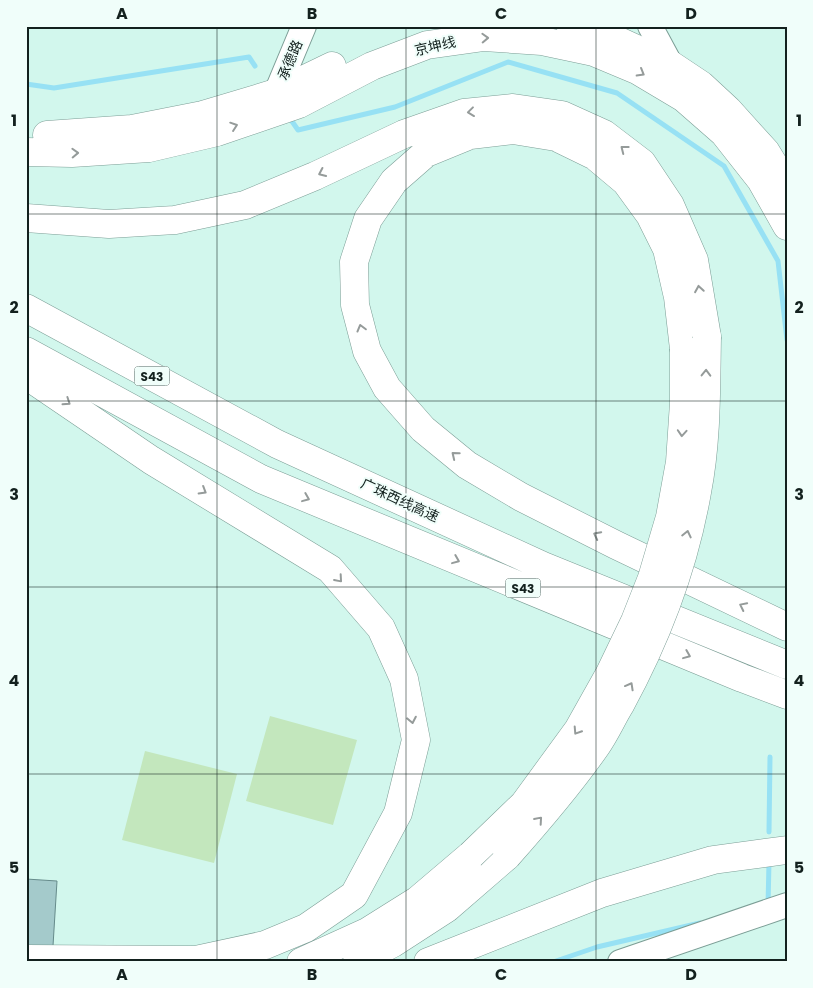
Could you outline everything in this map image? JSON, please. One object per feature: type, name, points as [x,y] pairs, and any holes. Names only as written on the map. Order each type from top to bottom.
[{"type":"main road","name":"京坤线","points":[[26,133],[54,135],[132,129],[203,115],[276,94],[352,56],[423,28],[434,26]]},
{"type":"main road","points":[[565,26],[612,38],[671,65],[701,85],[728,110],[766,152],[787,186]]},
{"type":"main road","name":"京坤线","points":[[26,152],[72,153],[149,148],[217,132],[299,104],[372,66],[427,45],[484,37],[542,41],[594,52],[637,70],[684,98],[724,133],[761,180],[787,226]]},
{"type":"main road","points":[[26,218],[109,224],[176,220],[245,205],[315,176],[404,134],[464,113],[513,108],[562,115],[604,134],[642,163],[670,206],[694,260],[695,343],[706,419],[698,492],[680,564],[657,626],[634,678],[599,743],[551,806],[507,856],[447,908],[394,943],[357,962]]},
{"type":"main road","points":[[301,962],[367,932],[418,900],[471,855],[524,804],[578,730],[610,674],[635,621],[652,578],[670,517],[680,462],[684,403],[695,343],[678,298],[667,250],[650,215],[626,182],[595,156],[556,136],[512,130],[470,135],[426,153],[394,181],[368,219],[354,262],[355,306],[367,351],[387,388],[422,429],[467,465],[521,497],[616,545],[787,627]]},
{"type":"main road","name":"广珠西线高速","points":[[26,308],[277,444],[543,566],[787,665]]},
{"type":"main road","name":"S43","points":[[26,352],[261,480],[787,695]]},
{"type":"main road","points":[[26,375],[151,460],[330,569],[381,628],[404,679],[416,740],[398,813],[354,895],[306,928],[265,945],[202,961],[26,959]]},
{"type":"main road","points":[[428,962],[602,893],[713,860],[787,850]]},
{"type":"street","name":"承德路","points":[[276,94],[304,26]]},
{"type":"street","points":[[650,26],[671,65]]},
{"type":"street","points":[[620,962],[787,905]]},
{"type":"green space","points":[[270,716],[357,740],[333,825],[246,801]]},
{"type":"green space","points":[[145,751],[237,774],[214,863],[122,840]]},
{"type":"building","points":[[26,879],[57,881],[52,962],[26,962]]},
{"type":"waterway","points":[[26,84],[54,88],[249,57],[255,66]]},
{"type":"waterway","points":[[289,117],[298,130],[395,107],[508,62],[617,93],[724,166],[778,261],[787,340]]},
{"type":"waterway","points":[[769,832],[770,757]]},
{"type":"waterway","points":[[768,906],[769,862]]},
{"type":"waterway","points":[[553,962],[597,947],[700,923]]}]
